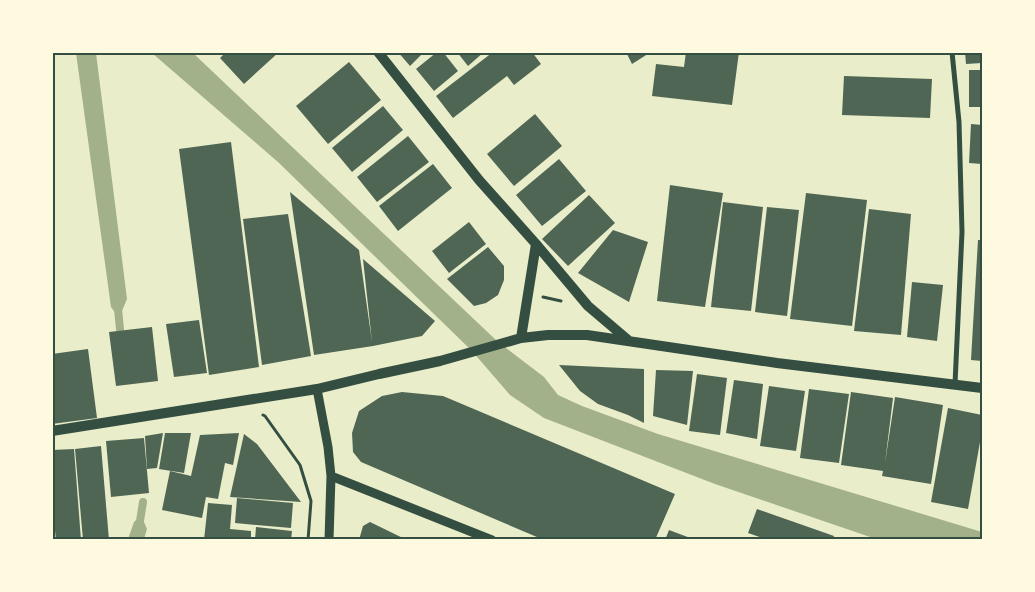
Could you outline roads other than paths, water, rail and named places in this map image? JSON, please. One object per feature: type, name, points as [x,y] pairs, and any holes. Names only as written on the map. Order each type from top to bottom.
[{"type":"main road","points":[[378,52],[479,180],[588,306],[629,341]]},
{"type":"main road","points":[[521,338],[536,244]]},
{"type":"main road","points":[[52,431],[317,389],[440,361],[521,338],[548,335],[586,335],[776,363],[982,388]]},
{"type":"street","points":[[952,52],[959,122],[962,232],[955,384]]},
{"type":"street","points":[[317,389],[328,447],[331,476],[329,540]]},
{"type":"street","points":[[331,476],[492,540]]},
{"type":"waterway","points":[[118,309],[120,329]]},
{"type":"waterway","points":[[137,540],[143,502]]}]
